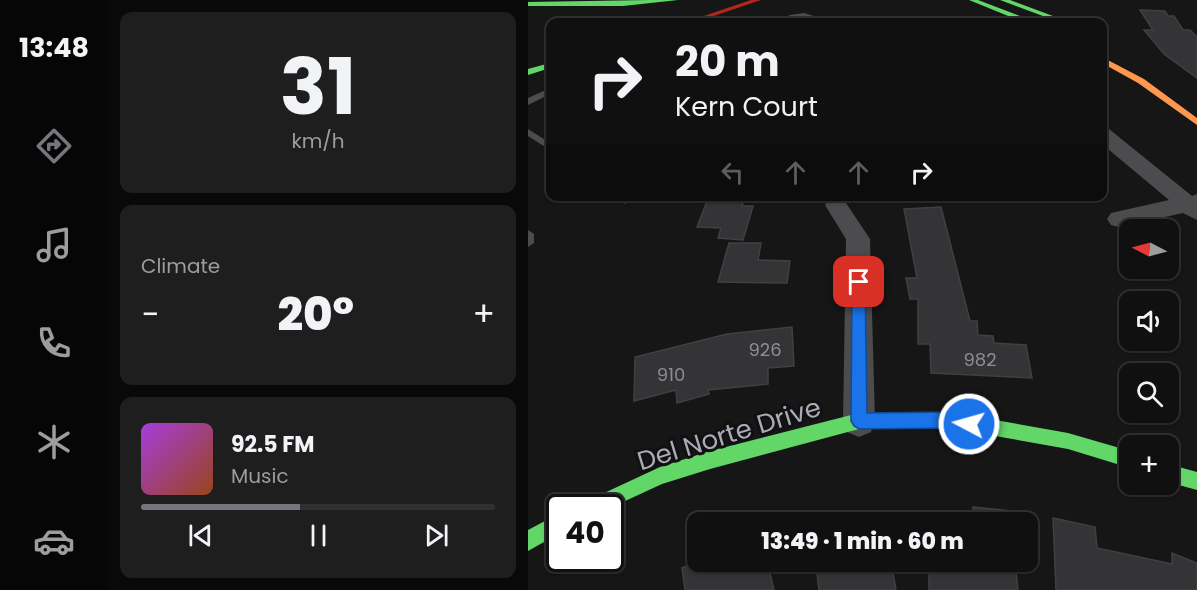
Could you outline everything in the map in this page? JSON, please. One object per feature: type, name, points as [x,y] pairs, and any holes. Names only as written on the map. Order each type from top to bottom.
[{"type":"main road","points":[[528,4],[623,4],[675,0]]},
{"type":"main road","points":[[702,18],[758,0]]},
{"type":"main road","points":[[972,0],[1019,18]]},
{"type":"main road","points":[[1003,0],[1054,18]]},
{"type":"main road","points":[[623,4],[650,10],[653,17],[689,4]]},
{"type":"main road","points":[[676,18],[689,4]]},
{"type":"main road","points":[[1107,62],[1141,81],[1197,122]]},
{"type":"main road","points":[[528,72],[546,68]]},
{"type":"main road","name":"Del Norte Drive","points":[[621,494],[660,476],[710,460],[859,421],[950,420],[1068,441],[1119,457]]},
{"type":"main road","points":[[1179,476],[1197,481]]},
{"type":"main road","points":[[528,541],[546,530]]},
{"type":"street","points":[[1107,137],[1194,205]]},
{"type":"street","points":[[836,205],[858,239],[859,421]]},
{"type":"street","points":[[1119,219],[1194,205]]},
{"type":"lane","points":[[788,18],[803,14],[816,18]]},
{"type":"lane","points":[[528,64],[546,66]]},
{"type":"lane","points":[[528,102],[546,93]]},
{"type":"lane","points":[[528,132],[546,144]]},
{"type":"lane","points":[[528,234],[528,243]]},
{"type":"building","points":[[1140,10],[1165,11],[1168,16],[1174,16],[1183,30],[1190,30],[1197,37],[1197,78],[1164,54],[1144,30],[1153,30]]},
{"type":"building","points":[[707,201],[744,201],[742,206],[753,206],[743,240],[718,238],[721,228],[697,227]]},
{"type":"building","points":[[941,207],[970,321],[977,321],[978,335],[993,336],[994,343],[1026,345],[1032,378],[931,373],[930,344],[918,344],[918,299],[910,299],[906,278],[917,278],[904,209]]},
{"type":"building","points":[[729,243],[761,243],[758,260],[790,261],[787,283],[718,282]]},
{"type":"building","points":[[792,327],[794,366],[768,368],[768,384],[708,390],[709,394],[677,403],[676,390],[634,401],[635,357],[727,334]]},
{"type":"building","points":[[973,507],[1012,511],[1012,512],[973,512]]},
{"type":"building","points":[[1053,518],[1095,527],[1097,548],[1172,564],[1172,553],[1197,563],[1197,590],[1056,590]]},
{"type":"building","points":[[687,566],[687,572],[770,572],[774,590],[685,590],[682,568]]},
{"type":"building","points":[[817,572],[893,572],[896,590],[819,590]]},
{"type":"building","points":[[929,572],[1016,572],[1018,590],[929,590]]},
{"type":"traffic: fast","points":[[528,4],[623,4],[675,0]]},
{"type":"traffic: fast","points":[[972,0],[1021,18]]},
{"type":"traffic: fast","points":[[1003,0],[1054,18]]},
{"type":"traffic: fast","points":[[528,72],[546,66]]},
{"type":"traffic: fast","points":[[621,494],[660,476],[710,460],[859,421],[950,420],[1068,441],[1119,457]]},
{"type":"traffic: fast","points":[[1179,476],[1197,481]]},
{"type":"traffic: fast","points":[[528,541],[546,530]]},
{"type":"traffic: slow","points":[[1107,62],[1141,81],[1197,122]]},
{"type":"traffic: jam","points":[[702,18],[758,0]]},
{"type":"route","points":[[859,282],[859,421],[950,420],[969,424]]}]
